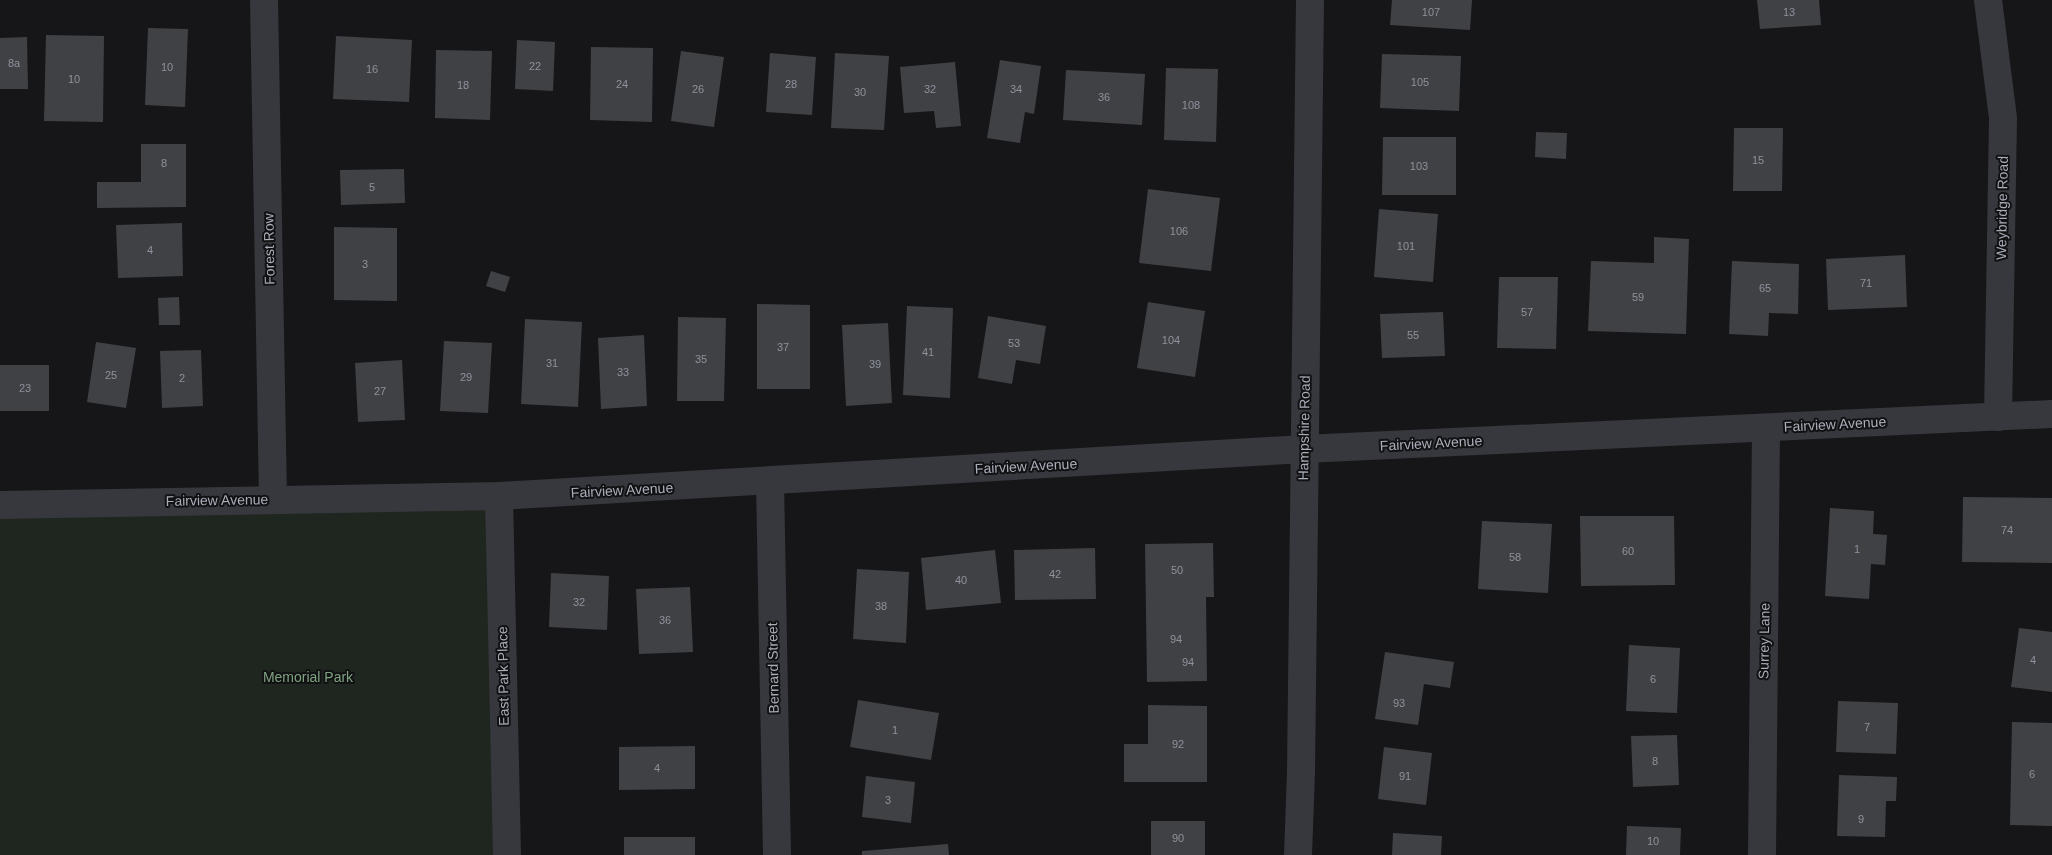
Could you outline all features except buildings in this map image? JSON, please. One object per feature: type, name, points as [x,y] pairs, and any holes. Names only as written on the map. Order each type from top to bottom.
[{"type":"street","name":"Forest Row","points":[[264,0],[273,499]]},
{"type":"street","name":"Hampshire Road","points":[[1298,855],[1310,0]]},
{"type":"street","name":"Weybridge Road","points":[[1988,0],[2003,118],[1998,417]]},
{"type":"street","name":"Fairview Avenue","points":[[0,505],[499,496],[770,482],[1304,449],[2052,414]]},
{"type":"street","name":"Surrey Lane","points":[[1762,855],[1766,428]]},
{"type":"street","name":"Bernard Street","points":[[770,482],[777,855]]},
{"type":"street","name":"East Park Place","points":[[499,496],[507,855]]},
{"type":"green space","name":"Memorial Park","points":[[499,496],[507,855],[0,855],[0,505]]}]
